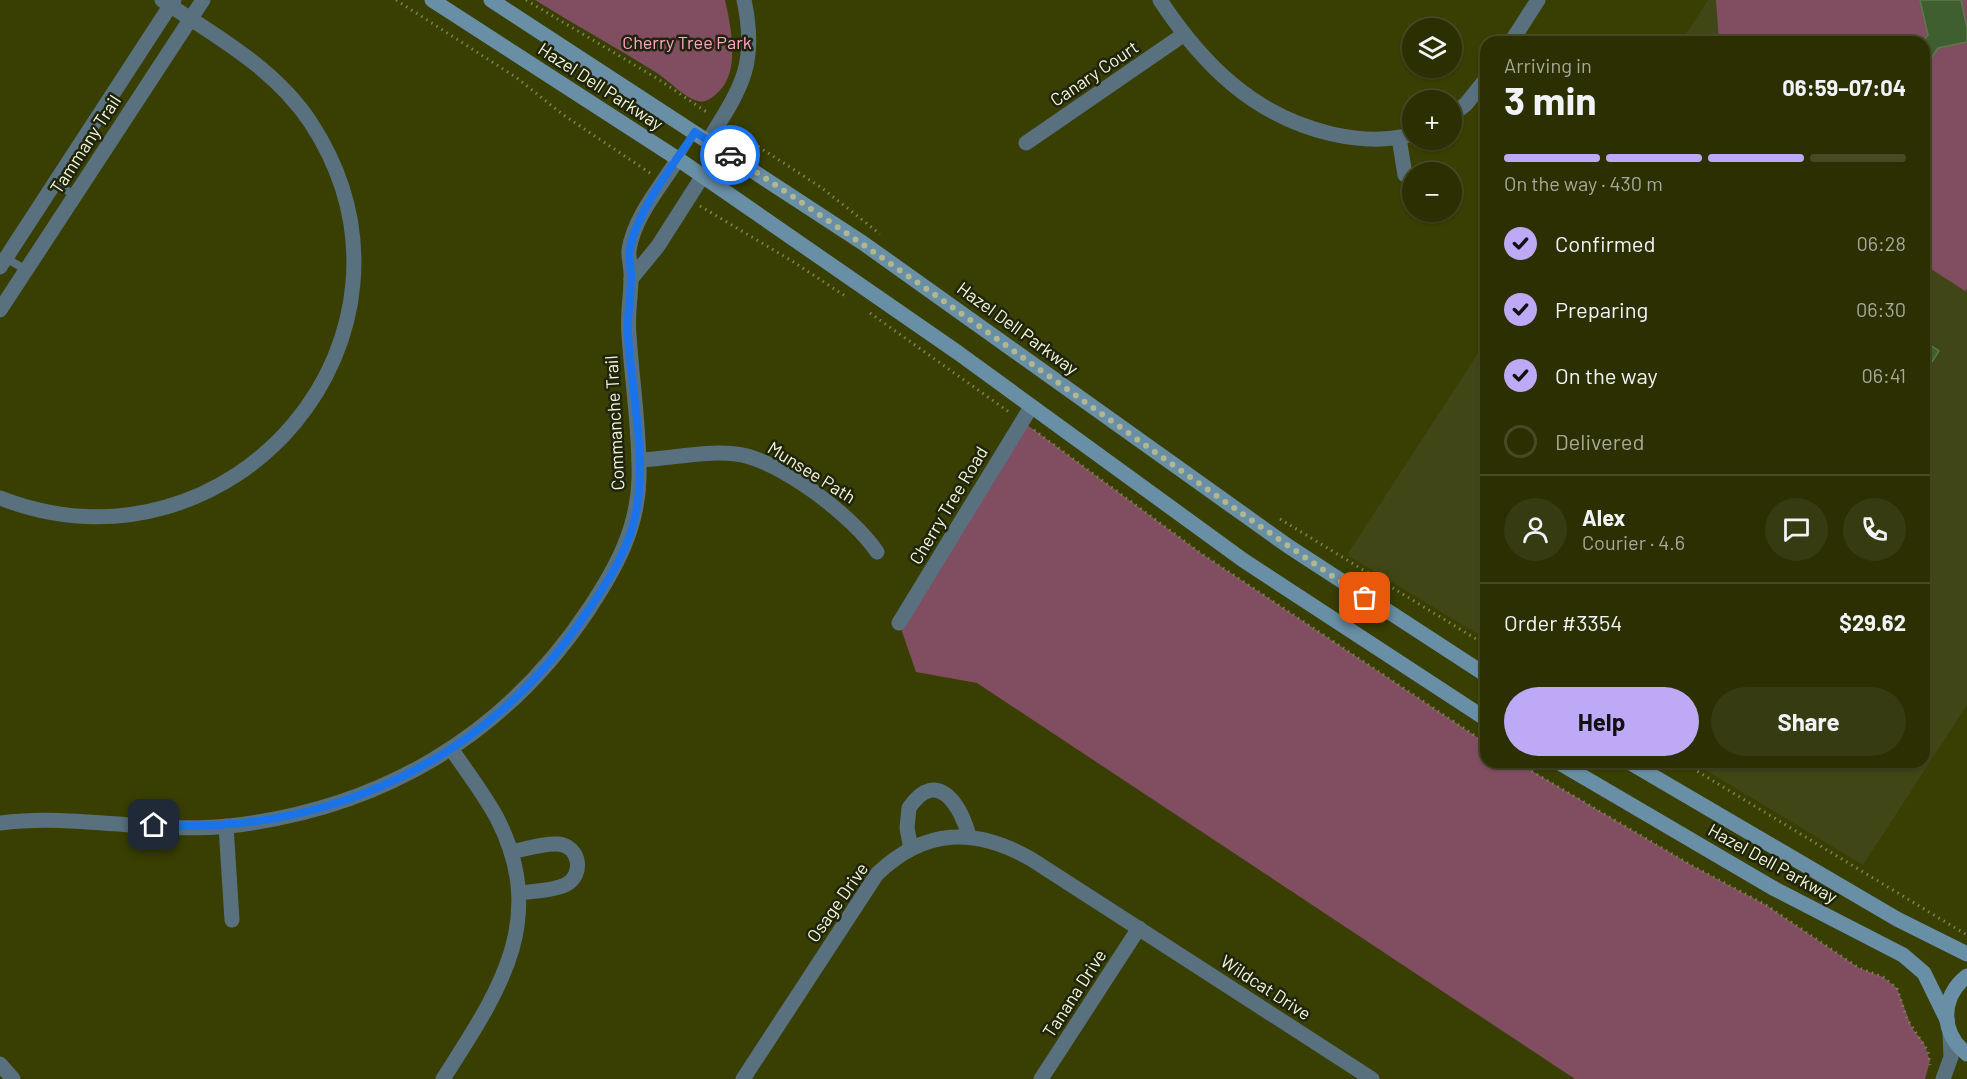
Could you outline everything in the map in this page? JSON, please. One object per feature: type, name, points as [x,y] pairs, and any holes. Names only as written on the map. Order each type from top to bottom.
[{"type":"main road","name":"Hazel Dell Parkway","points":[[432,0],[678,159],[882,299],[1244,560],[1480,715]]},
{"type":"main road","name":"Hazel Dell Parkway","points":[[491,0],[708,140],[936,294],[1288,546],[1480,671]]},
{"type":"main road","name":"Hazel Dell Parkway","points":[[1568,768],[1773,888],[1903,955],[1924,973],[1948,1027],[1967,1054]]},
{"type":"main road","name":"Hazel Dell Parkway","points":[[1639,768],[1907,924],[1967,954]]},
{"type":"main road","points":[[1948,1027],[1950,996],[1967,976]]},
{"type":"street","name":"Tammany Trail","points":[[3,262],[54,182],[175,8],[203,0]]},
{"type":"street","points":[[708,140],[738,93],[748,68],[750,37],[744,0]]},
{"type":"street","points":[[1160,0],[1183,35],[1218,74],[1265,110],[1292,122],[1345,137],[1370,140],[1402,136]]},
{"type":"street","points":[[1515,36],[1538,0]]},
{"type":"street","name":"Tammany Trail","points":[[0,310],[74,195],[175,8]]},
{"type":"street","points":[[0,498],[59,515],[112,518],[166,509],[211,491],[261,458],[294,425],[320,388],[338,348],[347,319],[352,246],[344,199],[327,152],[310,122],[279,84],[252,61],[175,8]]},
{"type":"street","name":"Canary Court","points":[[1026,143],[1183,35]]},
{"type":"street","points":[[1462,107],[1480,86]]},
{"type":"street","name":"Commanche Trail","points":[[0,823],[50,820],[226,826],[272,820],[352,799],[452,750],[499,713],[530,683],[562,647],[604,587],[620,559],[634,520],[639,460],[628,334],[632,279],[629,250],[638,224],[678,159]]},
{"type":"street","points":[[632,279],[658,246],[702,177]]},
{"type":"street","name":"Cherry Tree Road","points":[[899,623],[1031,406]]},
{"type":"street","name":"Munsee Path","points":[[639,460],[735,453],[758,459],[793,479],[851,520],[877,552]]},
{"type":"street","points":[[442,1079],[493,999],[507,970],[515,939],[519,893],[511,852],[497,819],[452,750]]},
{"type":"street","points":[[911,849],[907,828],[909,808],[925,793],[936,792],[950,797],[963,814],[969,836]]},
{"type":"street","points":[[226,826],[232,920]]},
{"type":"street","name":"Osage Drive","points":[[743,1079],[877,874],[911,849],[934,840],[969,836],[990,840],[1017,851],[1139,928]]},
{"type":"street","points":[[511,852],[559,844],[571,849],[578,866],[574,878],[563,886],[519,893]]},
{"type":"street","name":"Tanana Drive","points":[[1041,1079],[1139,928]]},
{"type":"street","name":"Wildcat Drive","points":[[1139,928],[1372,1079]]},
{"type":"street","points":[[1943,1079],[1951,1057],[1948,1027]]},
{"type":"street","points":[[0,1064],[13,1079]]},
{"type":"lane","points":[[678,159],[708,140]]},
{"type":"lane","points":[[702,177],[708,140]]},
{"type":"lane","points":[[54,182],[74,195]]},
{"type":"lane","points":[[3,262],[26,270]]},
{"type":"path","points":[[396,0],[517,78],[562,114],[645,169]]},
{"type":"path","points":[[526,0],[695,104]]},
{"type":"path","points":[[709,211],[851,300]]},
{"type":"path","points":[[868,311],[1202,554],[1480,739]]},
{"type":"path","points":[[1349,561],[1480,641]]},
{"type":"path","points":[[1526,768],[1766,905],[1859,968],[1883,977],[1897,988],[1907,1019],[1928,1051],[1930,1068]]},
{"type":"path","points":[[1692,768],[1967,935]]},
{"type":"shaded area","points":[[1708,0],[1967,0],[1967,705],[1930,762],[1930,36],[1685,36]]},
{"type":"shaded area","points":[[1480,350],[1480,635],[1347,555]]},
{"type":"shaded area","points":[[1702,768],[1926,768],[1863,865]]},
{"type":"green space","name":"Cherry Tree Park","points":[[535,0],[725,0],[732,37],[732,63],[729,76],[715,95],[707,100],[698,101],[682,93],[657,73]]},
{"type":"green space","points":[[1716,0],[1967,0],[1967,289],[1965,291],[1930,268],[1930,36],[1719,36]]},
{"type":"green space","points":[[1022,421],[1202,554],[1480,739],[1480,768],[1527,768],[1691,865],[1766,905],[1859,968],[1883,977],[1897,988],[1912,1028],[1924,1043],[1930,1061],[1925,1079],[1575,1079],[977,683],[916,672],[899,623]]},
{"type":"building","points":[[1920,0],[1961,0],[1967,28],[1967,42],[1938,48],[1930,60],[1930,36]]},
{"type":"building","points":[[1930,345],[1939,351],[1930,365]]},
{"type":"way so far","points":[[730,155],[946,300],[1231,507],[1365,598]]},
{"type":"route","points":[[154,825],[219,827],[252,823],[316,810],[352,799],[395,780],[452,750],[499,713],[547,666],[577,627],[612,574],[631,531],[637,509],[639,460],[628,334],[629,294],[632,279],[629,250],[633,237],[645,211],[695,132],[730,155]]}]
